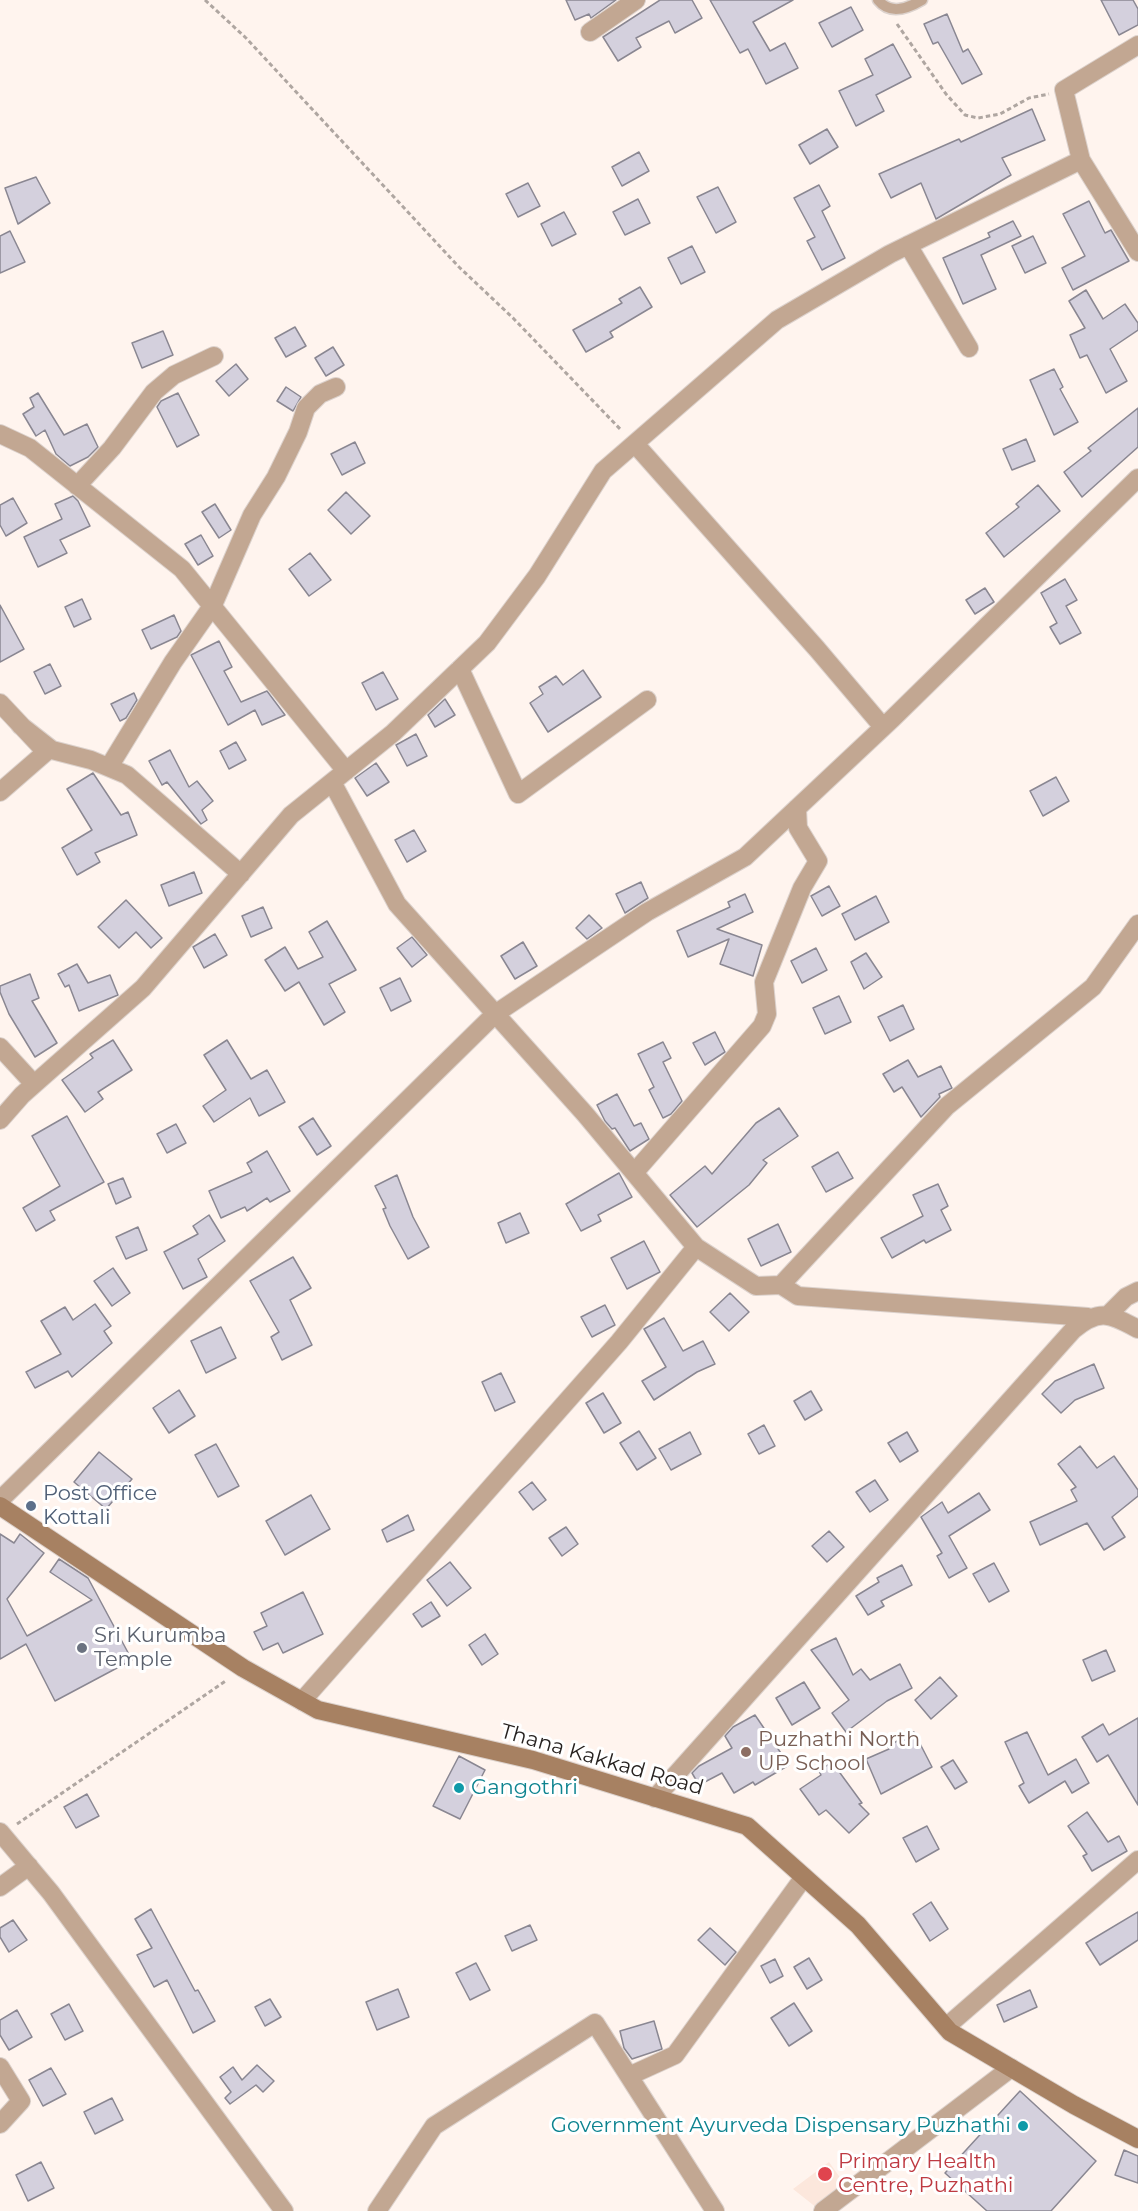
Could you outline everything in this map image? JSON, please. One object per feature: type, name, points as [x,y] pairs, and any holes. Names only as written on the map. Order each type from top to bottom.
[{"type":"main road","name":"Thana Kakkad Road","points":[[0,1506],[243,1668],[318,1710],[533,1760],[747,1826],[858,1926],[946,2027],[1011,2068],[1138,2139]]},
{"type":"street","points":[[590,32],[636,0]]},
{"type":"street","points":[[1138,45],[1064,90],[1081,160],[1138,252]]},
{"type":"street","points":[[0,1120],[34,1084],[143,988],[291,815],[393,733],[487,643],[537,576],[603,471],[636,445],[777,320],[908,245],[1081,160]]},
{"type":"street","points":[[908,245],[969,348]]},
{"type":"street","points":[[77,486],[112,448],[154,392],[174,375],[214,356]]},
{"type":"street","points":[[109,767],[173,662],[213,605],[252,515],[276,477],[298,432],[306,408],[320,394],[336,387]]},
{"type":"street","points":[[0,434],[30,448],[182,568],[213,605],[339,777],[397,904],[634,1173],[696,1247],[756,1286],[781,1285],[798,1296],[1088,1317],[1109,1314],[1138,1329]]},
{"type":"street","points":[[636,445],[817,649],[883,728]]},
{"type":"street","points":[[0,1500],[495,1014],[647,912],[745,857],[883,728],[1138,478]]},
{"type":"street","points":[[460,669],[518,794],[647,700]]},
{"type":"street","points":[[0,703],[46,752],[0,792]]},
{"type":"street","points":[[20,725],[52,750],[109,767],[127,775],[241,874]]},
{"type":"street","points":[[634,1173],[704,1089],[762,1026],[767,1014],[764,982],[802,888],[818,861],[798,828],[797,808]]},
{"type":"street","points":[[781,1285],[947,1106],[1093,987],[1138,924]]},
{"type":"street","points":[[0,1047],[34,1084]]},
{"type":"street","points":[[302,1701],[619,1342],[696,1247]]},
{"type":"street","points":[[1109,1314],[1126,1297],[1138,1290]]},
{"type":"street","points":[[655,1798],[1073,1330],[1088,1317]]},
{"type":"street","points":[[1,1833],[29,1866],[284,2211]]},
{"type":"street","points":[[946,2027],[1138,1860]]},
{"type":"street","points":[[0,1887],[29,1866]]},
{"type":"street","points":[[629,2076],[675,2055],[804,1877]]},
{"type":"street","points":[[377,2211],[434,2126],[595,2023],[715,2211]]},
{"type":"street","points":[[0,2067],[21,2101],[0,2124]]},
{"type":"street","points":[[823,2211],[1011,2068]]},
{"type":"lane","points":[[880,3],[899,10],[922,0]]},
{"type":"path","points":[[205,0],[246,38],[459,267],[513,318],[636,445]]},
{"type":"path","points":[[880,3],[912,42],[946,94],[965,115],[978,118],[1000,114],[1029,98],[1064,90]]},
{"type":"path","points":[[1,1833],[243,1668]]},
{"type":"shaded area","name":"Primary Health Centre, Puzhathi","points":[[829,2162],[846,2186],[817,2208],[793,2189]]},
{"type":"building","points":[[566,0],[616,0],[591,18],[589,14],[575,20]]},
{"type":"building","points":[[660,0],[692,0],[702,18],[675,33],[669,21],[636,38],[641,47],[618,61],[603,37]]},
{"type":"building","points":[[710,0],[793,0],[753,22],[770,51],[785,43],[798,68],[766,84],[748,49],[740,53]]},
{"type":"building","points":[[1101,0],[1133,0],[1138,9],[1138,25],[1119,35]]},
{"type":"building","points":[[851,7],[863,30],[832,47],[819,23]]},
{"type":"building","points":[[947,14],[963,52],[968,49],[982,74],[962,84],[938,42],[933,44],[924,24]]},
{"type":"building","points":[[893,44],[911,77],[876,95],[884,111],[856,126],[839,91],[873,75],[865,59]]},
{"type":"building","points":[[1032,109],[1045,140],[1002,158],[1011,175],[936,219],[921,183],[891,198],[879,174],[959,139],[961,142]]},
{"type":"building","points":[[827,129],[838,147],[810,164],[799,145]]},
{"type":"building","points":[[639,152],[649,171],[622,186],[612,167]]},
{"type":"building","points":[[36,177],[50,203],[18,224],[5,188]]},
{"type":"building","points":[[528,183],[540,206],[518,217],[506,194]]},
{"type":"building","points":[[819,185],[830,206],[822,211],[845,258],[822,270],[807,241],[815,237],[794,198]]},
{"type":"building","points":[[718,187],[736,222],[716,233],[697,197]]},
{"type":"building","points":[[638,199],[650,223],[625,235],[613,212]]},
{"type":"building","points":[[1089,201],[1105,233],[1111,230],[1129,261],[1073,290],[1062,268],[1085,256],[1063,214]]},
{"type":"building","points":[[564,212],[576,234],[552,246],[541,224]]},
{"type":"building","points":[[1013,221],[1021,236],[981,255],[996,289],[963,304],[943,258],[990,237],[988,233]]},
{"type":"building","points":[[10,231],[25,262],[0,273],[0,236]]},
{"type":"building","points":[[1033,236],[1046,263],[1025,273],[1012,246]]},
{"type":"building","points":[[692,246],[705,272],[681,284],[668,258]]},
{"type":"building","points":[[640,287],[652,307],[610,332],[613,337],[586,352],[573,330],[622,303],[619,299]]},
{"type":"building","points":[[1086,290],[1103,319],[1125,304],[1138,323],[1138,330],[1110,349],[1127,381],[1106,393],[1087,355],[1080,358],[1070,335],[1085,328],[1069,301]]},
{"type":"building","points":[[295,327],[306,346],[286,357],[275,338]]},
{"type":"building","points":[[163,331],[173,355],[142,368],[132,343]]},
{"type":"building","points":[[333,347],[344,365],[326,376],[315,358]]},
{"type":"building","points":[[236,364],[248,379],[229,396],[216,381]]},
{"type":"building","points":[[1054,369],[1063,387],[1060,389],[1078,422],[1054,435],[1030,380]]},
{"type":"building","points":[[286,387],[301,397],[293,411],[277,401]]},
{"type":"building","points":[[38,393],[64,435],[87,424],[98,447],[88,457],[70,466],[56,454],[45,430],[36,436],[23,414],[34,407],[30,398]]},
{"type":"building","points":[[178,393],[199,435],[177,447],[157,407],[161,401]]},
{"type":"building","points":[[1138,408],[1138,447],[1082,497],[1064,472],[1091,451],[1088,448]]},
{"type":"building","points":[[1026,439],[1035,461],[1012,470],[1003,449]]},
{"type":"building","points":[[355,442],[365,463],[342,475],[331,454]]},
{"type":"building","points":[[1038,485],[1060,511],[1004,557],[986,533],[1019,507],[1016,504]]},
{"type":"building","points":[[346,492],[370,516],[351,534],[328,510]]},
{"type":"building","points":[[73,496],[78,501],[90,526],[60,540],[67,553],[38,567],[24,537],[62,519],[55,504]]},
{"type":"building","points":[[13,498],[27,523],[6,536],[0,525],[0,505]]},
{"type":"building","points":[[215,504],[231,530],[219,538],[202,512]]},
{"type":"building","points":[[201,535],[213,556],[198,565],[185,544]]},
{"type":"building","points":[[310,553],[331,580],[309,596],[289,569]]},
{"type":"building","points":[[1065,579],[1077,600],[1066,606],[1081,633],[1060,644],[1050,627],[1057,623],[1041,593]]},
{"type":"building","points":[[985,588],[994,602],[975,614],[966,600]]},
{"type":"building","points":[[82,599],[91,619],[74,627],[65,607]]},
{"type":"building","points":[[0,605],[24,649],[0,662]]},
{"type":"building","points":[[174,615],[181,631],[177,637],[151,649],[142,630]]},
{"type":"building","points":[[219,641],[232,667],[224,671],[241,702],[267,691],[285,715],[262,725],[255,710],[228,725],[191,655]]},
{"type":"building","points":[[50,664],[61,686],[45,694],[34,672]]},
{"type":"building","points":[[583,670],[601,697],[548,732],[530,703],[543,694],[539,687],[556,676],[563,685]]},
{"type":"building","points":[[383,672],[398,699],[376,710],[362,683]]},
{"type":"building","points":[[134,693],[137,700],[126,718],[120,721],[111,704]]},
{"type":"building","points":[[445,699],[455,715],[435,727],[428,715]]},
{"type":"building","points":[[416,734],[427,756],[407,766],[396,745]]},
{"type":"building","points":[[236,742],[246,760],[229,769],[220,751]]},
{"type":"building","points":[[170,750],[189,787],[197,781],[213,801],[202,810],[207,820],[201,824],[167,782],[162,785],[149,761]]},
{"type":"building","points":[[376,763],[389,782],[367,796],[355,778]]},
{"type":"building","points":[[93,773],[121,815],[128,812],[137,835],[95,853],[100,862],[77,875],[62,848],[92,830],[67,789]]},
{"type":"building","points":[[1056,777],[1069,801],[1043,816],[1030,791]]},
{"type":"building","points":[[414,830],[426,851],[407,862],[395,840]]},
{"type":"building","points":[[194,872],[202,893],[169,906],[161,885]]},
{"type":"building","points":[[641,882],[648,898],[625,913],[616,894]]},
{"type":"building","points":[[829,886],[840,906],[822,916],[811,896]]},
{"type":"building","points":[[745,894],[753,912],[717,929],[762,945],[753,976],[720,964],[729,939],[688,957],[677,931],[730,907],[728,902]]},
{"type":"building","points":[[876,896],[889,922],[855,940],[842,914]]},
{"type":"building","points":[[126,900],[162,938],[151,948],[136,932],[119,948],[98,927]]},
{"type":"building","points":[[263,907],[272,928],[251,937],[242,916]]},
{"type":"building","points":[[589,915],[602,928],[587,939],[576,928]]},
{"type":"building","points":[[327,921],[356,970],[329,984],[345,1012],[324,1025],[299,982],[285,991],[265,960],[285,947],[298,969],[323,957],[309,932]]},
{"type":"building","points":[[215,934],[227,955],[204,968],[193,947]]},
{"type":"building","points":[[412,937],[427,955],[412,967],[397,948]]},
{"type":"building","points":[[523,942],[537,966],[515,979],[501,956]]},
{"type":"building","points":[[816,948],[827,970],[802,983],[791,961]]},
{"type":"building","points":[[866,953],[882,977],[864,989],[851,962]]},
{"type":"building","points":[[77,964],[88,983],[110,975],[118,995],[79,1011],[69,985],[65,987],[58,974]]},
{"type":"building","points":[[30,974],[39,998],[32,1001],[57,1043],[35,1057],[9,1014],[0,992],[0,986]]},
{"type":"building","points":[[400,978],[411,1001],[391,1011],[380,988]]},
{"type":"building","points":[[839,996],[851,1022],[825,1034],[813,1008]]},
{"type":"building","points":[[903,1005],[914,1029],[890,1041],[878,1017]]},
{"type":"building","points":[[715,1032],[725,1052],[705,1065],[693,1043]]},
{"type":"building","points":[[113,1040],[132,1070],[98,1092],[103,1099],[85,1112],[62,1080],[93,1058],[90,1054]]},
{"type":"building","points":[[227,1040],[251,1079],[267,1070],[285,1102],[259,1116],[250,1098],[214,1122],[203,1106],[226,1090],[204,1055]]},
{"type":"building","points":[[663,1042],[671,1058],[663,1062],[682,1101],[671,1114],[663,1118],[649,1090],[654,1087],[638,1054]]},
{"type":"building","points":[[908,1060],[918,1077],[941,1066],[952,1088],[939,1094],[940,1097],[921,1117],[902,1087],[894,1092],[883,1074]]},
{"type":"building","points":[[617,1094],[634,1126],[641,1123],[649,1139],[630,1151],[615,1128],[612,1129],[605,1121],[597,1105]]},
{"type":"building","points":[[779,1108],[798,1136],[763,1160],[767,1163],[749,1185],[697,1227],[670,1195],[705,1166],[712,1174],[756,1123]]},
{"type":"building","points":[[67,1116],[104,1182],[50,1211],[55,1220],[36,1231],[23,1208],[60,1186],[32,1136]]},
{"type":"building","points":[[313,1118],[331,1146],[317,1155],[299,1127]]},
{"type":"building","points":[[176,1124],[186,1143],[167,1153],[157,1134]]},
{"type":"building","points":[[267,1151],[290,1191],[270,1202],[267,1198],[247,1211],[245,1207],[221,1218],[209,1191],[252,1172],[247,1163]]},
{"type":"building","points":[[838,1152],[853,1178],[826,1192],[812,1167]]},
{"type":"building","points":[[619,1173],[632,1197],[598,1215],[601,1221],[581,1231],[566,1204]]},
{"type":"building","points":[[397,1175],[413,1217],[429,1247],[408,1259],[390,1226],[383,1209],[386,1208],[375,1186]]},
{"type":"building","points":[[123,1178],[131,1197],[116,1204],[108,1184]]},
{"type":"building","points":[[938,1184],[948,1206],[941,1210],[951,1230],[926,1243],[924,1240],[892,1258],[881,1238],[923,1216],[913,1195]]},
{"type":"building","points":[[520,1213],[529,1233],[506,1243],[498,1223]]},
{"type":"building","points":[[209,1215],[225,1241],[198,1259],[207,1277],[183,1289],[164,1252],[198,1234],[193,1226]]},
{"type":"building","points":[[778,1224],[791,1252],[761,1266],[748,1239]]},
{"type":"building","points":[[138,1227],[147,1250],[126,1259],[116,1237]]},
{"type":"building","points":[[644,1241],[660,1272],[627,1289],[611,1258]]},
{"type":"building","points":[[293,1257],[311,1288],[290,1300],[312,1345],[282,1360],[271,1337],[279,1332],[250,1281]]},
{"type":"building","points":[[113,1268],[130,1293],[112,1306],[94,1281]]},
{"type":"building","points":[[730,1293],[749,1312],[729,1331],[710,1312]]},
{"type":"building","points":[[95,1304],[111,1326],[104,1331],[112,1343],[72,1377],[68,1371],[35,1388],[26,1372],[61,1354],[41,1321],[65,1307],[73,1320]]},
{"type":"building","points":[[605,1305],[615,1325],[592,1337],[581,1317]]},
{"type":"building","points":[[664,1318],[683,1351],[703,1341],[715,1364],[697,1372],[654,1400],[642,1381],[666,1367],[644,1329]]},
{"type":"building","points":[[221,1327],[236,1358],[206,1373],[191,1341]]},
{"type":"building","points":[[1094,1364],[1104,1388],[1075,1400],[1061,1413],[1042,1394],[1055,1381]]},
{"type":"building","points":[[501,1373],[515,1402],[495,1411],[482,1382]]},
{"type":"building","points":[[179,1390],[195,1416],[169,1433],[153,1408]]},
{"type":"building","points":[[811,1391],[822,1410],[805,1420],[794,1401]]},
{"type":"building","points":[[603,1393],[621,1423],[604,1433],[586,1403]]},
{"type":"building","points":[[764,1425],[775,1446],[759,1454],[748,1434]]},
{"type":"building","points":[[639,1431],[656,1458],[637,1470],[620,1443]]},
{"type":"building","points":[[690,1432],[701,1454],[671,1470],[659,1449]]},
{"type":"building","points":[[907,1432],[918,1451],[900,1462],[888,1443]]},
{"type":"building","points":[[216,1444],[239,1486],[218,1497],[195,1455]]},
{"type":"building","points":[[1080,1446],[1097,1468],[1114,1456],[1138,1490],[1138,1496],[1112,1517],[1125,1537],[1104,1550],[1087,1523],[1040,1545],[1030,1522],[1077,1501],[1071,1490],[1076,1487],[1058,1464]]},
{"type":"building","points":[[99,1452],[132,1479],[106,1509],[74,1482]]},
{"type":"building","points":[[875,1480],[888,1500],[870,1512],[856,1492]]},
{"type":"building","points":[[532,1482],[546,1500],[533,1510],[519,1492]]},
{"type":"building","points":[[979,1493],[990,1510],[949,1536],[967,1568],[949,1578],[937,1556],[942,1553],[921,1517],[942,1502],[948,1513]]},
{"type":"building","points":[[311,1495],[330,1529],[285,1555],[266,1521]]},
{"type":"building","points":[[408,1515],[414,1530],[387,1542],[382,1530]]},
{"type":"building","points":[[566,1527],[578,1544],[562,1556],[549,1538]]},
{"type":"building","points":[[829,1531],[844,1547],[827,1562],[812,1546]]},
{"type":"building","points":[[0,1534],[14,1543],[20,1534],[44,1553],[7,1599],[27,1636],[92,1600],[50,1572],[59,1559],[88,1578],[132,1660],[55,1701],[26,1644],[0,1659]]},
{"type":"building","points":[[450,1562],[471,1588],[447,1606],[427,1580]]},
{"type":"building","points":[[994,1563],[1009,1591],[989,1602],[973,1574]]},
{"type":"building","points":[[902,1565],[912,1585],[881,1601],[884,1606],[868,1615],[856,1596],[879,1582],[877,1578]]},
{"type":"building","points":[[303,1592],[323,1634],[283,1653],[278,1643],[263,1650],[254,1632],[267,1626],[261,1613]]},
{"type":"building","points":[[431,1602],[440,1616],[422,1627],[413,1614]]},
{"type":"building","points":[[485,1634],[498,1654],[482,1665],[469,1645]]},
{"type":"building","points":[[836,1638],[853,1675],[861,1669],[870,1680],[900,1664],[912,1688],[887,1701],[846,1732],[832,1713],[849,1700],[811,1650]]},
{"type":"building","points":[[1106,1650],[1115,1671],[1092,1681],[1083,1660]]},
{"type":"building","points":[[940,1677],[957,1696],[931,1719],[915,1700]]},
{"type":"building","points":[[804,1682],[820,1708],[792,1725],[776,1698]]},
{"type":"building","points":[[755,1715],[789,1765],[755,1785],[753,1782],[734,1793],[722,1773],[699,1785],[692,1773],[699,1766],[732,1748],[725,1736],[733,1727]]},
{"type":"building","points":[[1138,1718],[1138,1805],[1108,1755],[1097,1762],[1082,1737],[1103,1724],[1109,1735]]},
{"type":"building","points":[[914,1732],[932,1767],[881,1794],[866,1759],[889,1749],[888,1746]]},
{"type":"building","points":[[1027,1732],[1048,1775],[1076,1759],[1089,1783],[1072,1793],[1065,1781],[1029,1803],[1019,1786],[1024,1783],[1005,1742]]},
{"type":"building","name":"Gangothri","points":[[459,1756],[485,1770],[460,1819],[433,1806]]},
{"type":"building","points":[[953,1760],[967,1782],[955,1789],[941,1767]]},
{"type":"building","points":[[832,1762],[862,1803],[859,1804],[869,1814],[849,1833],[826,1810],[819,1815],[800,1789],[821,1775],[819,1771]]},
{"type":"building","points":[[87,1794],[99,1816],[76,1828],[64,1807]]},
{"type":"building","points":[[1087,1812],[1108,1842],[1119,1836],[1127,1851],[1092,1871],[1083,1856],[1087,1854],[1068,1826]]},
{"type":"building","points":[[927,1826],[939,1849],[916,1862],[903,1838]]},
{"type":"building","points":[[931,1902],[948,1929],[930,1941],[913,1914]]},
{"type":"building","points":[[151,1909],[195,1991],[198,1990],[215,2021],[193,2033],[167,1980],[154,1987],[137,1955],[152,1948],[135,1919]]},
{"type":"building","points":[[1138,1912],[1138,1940],[1100,1965],[1086,1943]]},
{"type":"building","points":[[13,1920],[27,1940],[9,1952],[0,1937],[0,1928]]},
{"type":"building","points":[[530,1925],[537,1940],[512,1951],[505,1936]]},
{"type":"building","points":[[710,1928],[736,1952],[725,1965],[698,1940]]},
{"type":"building","points":[[809,1958],[822,1980],[807,1989],[794,1967]]},
{"type":"building","points":[[775,1959],[783,1976],[770,1983],[761,1966]]},
{"type":"building","points":[[476,1963],[490,1990],[470,2000],[456,1973]]},
{"type":"building","points":[[398,1989],[409,2017],[377,2030],[366,2002]]},
{"type":"building","points":[[1030,1990],[1037,2007],[1004,2022],[997,2005]]},
{"type":"building","points":[[270,1999],[281,2017],[265,2026],[255,2007]]},
{"type":"building","points":[[794,2003],[812,2031],[789,2046],[771,2018]]},
{"type":"building","points":[[69,2004],[83,2031],[65,2040],[51,2014]]},
{"type":"building","points":[[17,2010],[32,2037],[9,2050],[0,2035],[0,2020]]},
{"type":"building","points":[[654,2021],[662,2049],[632,2059],[624,2048],[620,2031]]},
{"type":"building","points":[[257,2065],[274,2081],[263,2092],[256,2085],[230,2104],[225,2098],[231,2092],[220,2077],[233,2067],[242,2080]]},
{"type":"building","points":[[51,2068],[66,2094],[43,2106],[29,2080]]},
{"type":"building","name":"Government Ayurveda Dispensary Puzhathi","points":[[1020,2091],[1096,2161],[1051,2211],[987,2211],[945,2173]]},
{"type":"building","points":[[112,2098],[123,2120],[95,2134],[84,2112]]},
{"type":"building","points":[[1124,2150],[1138,2156],[1138,2183],[1115,2175]]},
{"type":"building","points":[[41,2162],[54,2188],[28,2201],[16,2175]]},
{"type":"place","name":"Post Office Kottali","points":[[31,1506]]},
{"type":"place","name":"Sri Kurumba Temple","points":[[82,1648]]},
{"type":"place","name":"Puzhathi North UP School","points":[[746,1752]]},
{"type":"place","name":"Gangothri","points":[[459,1788]]},
{"type":"place","name":"Government Ayurveda Dispensary Puzhathi","points":[[1023,2126]]},
{"type":"place","name":"Primary Health Centre, Puzhathi","points":[[825,2174]]}]
